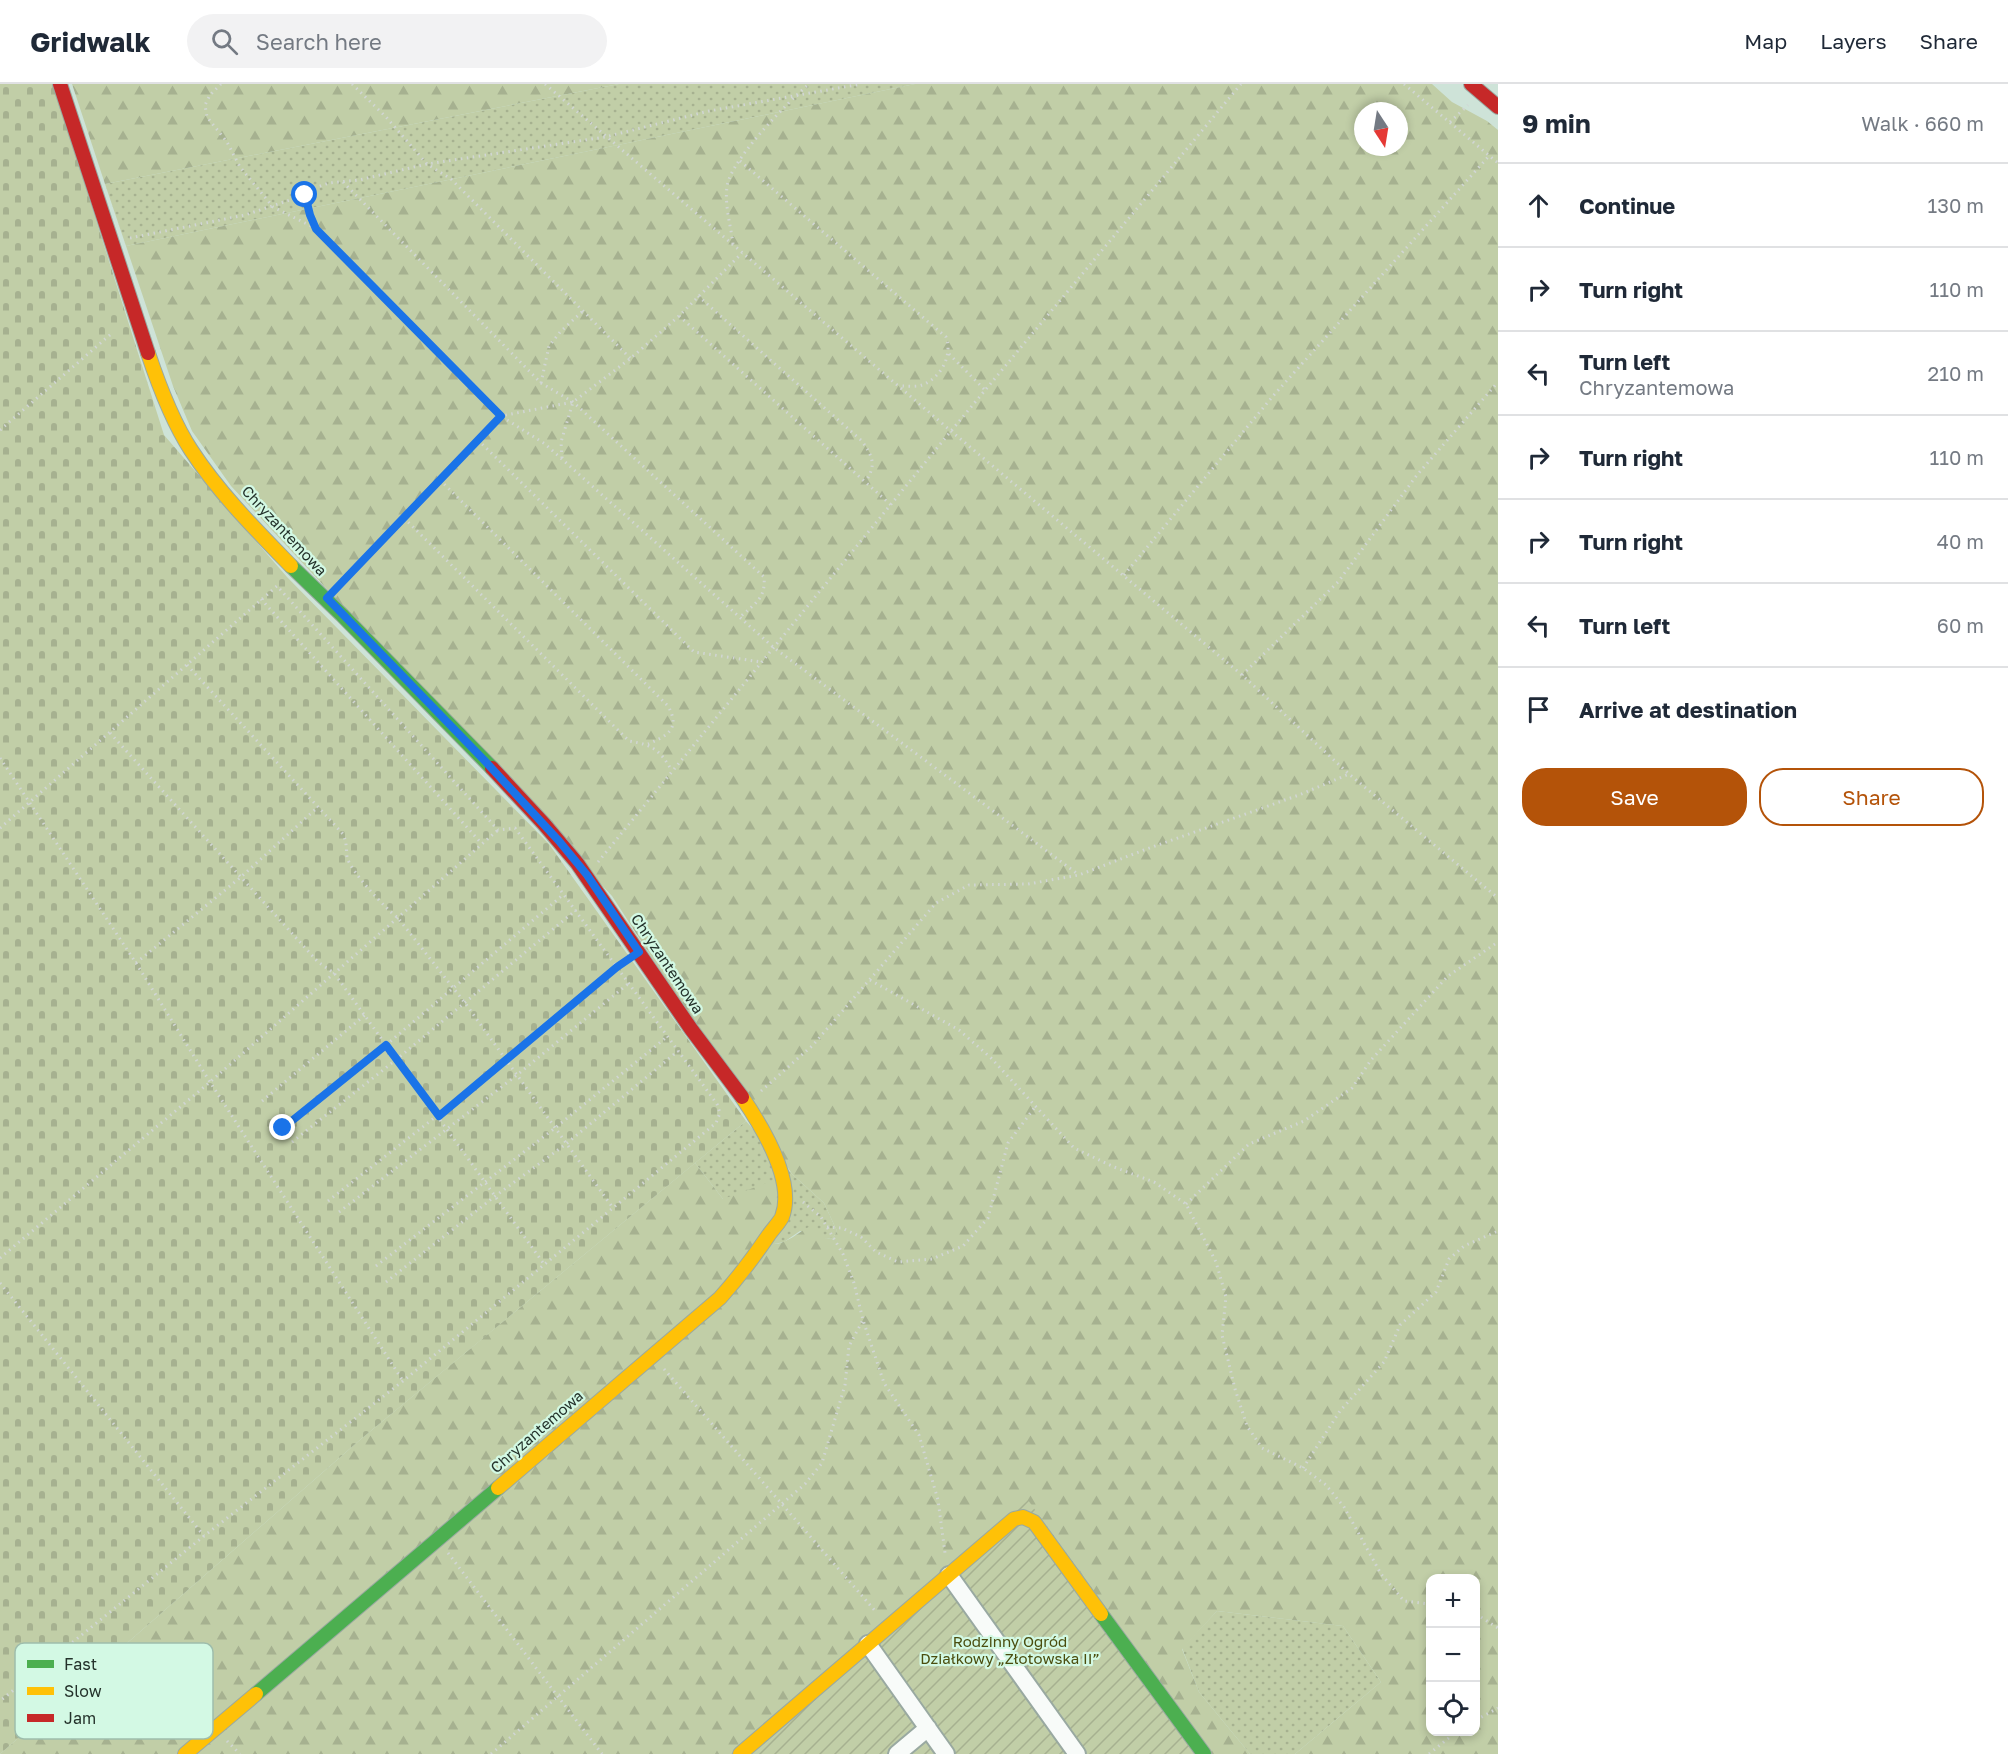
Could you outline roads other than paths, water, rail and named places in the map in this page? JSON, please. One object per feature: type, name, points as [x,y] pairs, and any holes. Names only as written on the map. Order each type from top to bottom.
[{"type":"street","name":"Chryzantemowa","points":[[60,84],[161,390],[199,462],[295,570],[327,598],[484,760],[559,841],[587,875],[690,1028],[746,1103],[775,1155],[786,1190],[782,1216],[741,1275],[720,1298],[213,1730]]},
{"type":"street","points":[[1479,88],[1498,107]]},
{"type":"street","points":[[740,1754],[1014,1519],[1023,1517],[1034,1522],[1204,1754]]},
{"type":"street","points":[[949,1575],[1077,1754]]},
{"type":"street","points":[[868,1644],[946,1754]]},
{"type":"street","points":[[897,1754],[928,1728]]},
{"type":"street","name":"Chryzantemowa","points":[[185,1754],[203,1739]]},
{"type":"park label","name":"Rodzinny Ogród Działkowy „Złotowska II”","points":[[1010,1650]]}]
